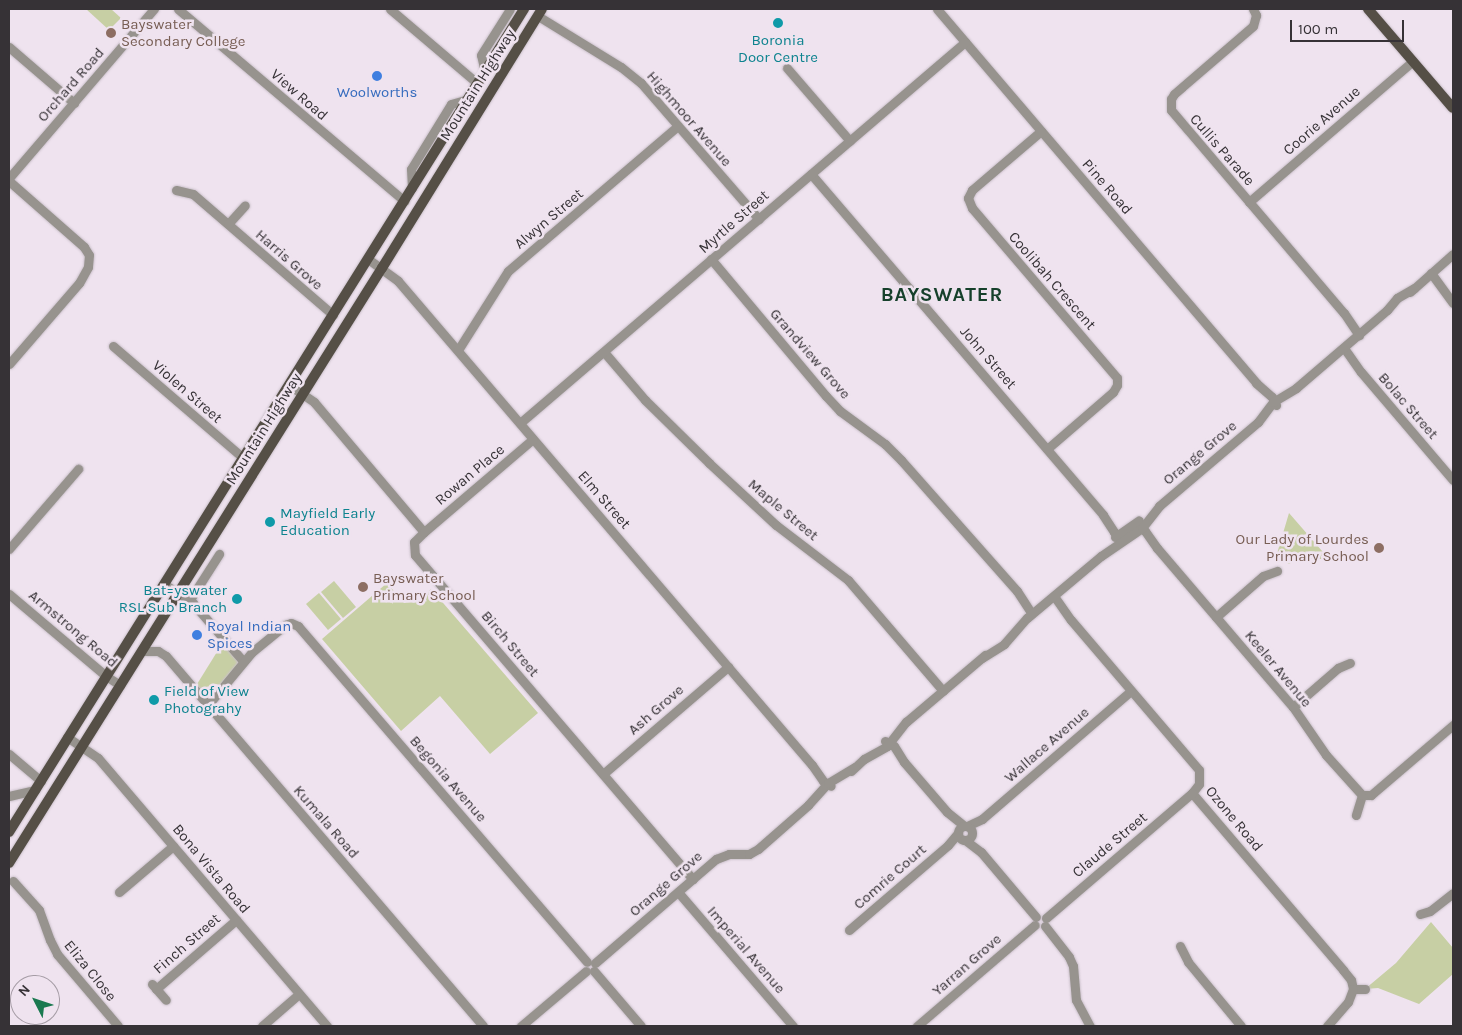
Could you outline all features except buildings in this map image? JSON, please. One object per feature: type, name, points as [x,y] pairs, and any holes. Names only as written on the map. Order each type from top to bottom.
[{"type":"main road","name":"Mountain Highway","points":[[9,832],[524,9]]},
{"type":"main road","points":[[1368,9],[1453,107]]},
{"type":"main road","name":"Mountain Highway","points":[[9,863],[540,12]]},
{"type":"street","name":"Orchard Road","points":[[9,180],[154,9]]},
{"type":"street","name":"View Road","points":[[178,9],[404,201]]},
{"type":"street","points":[[390,9],[478,84]]},
{"type":"street","points":[[485,72],[481,56],[510,9]]},
{"type":"street","name":"Pine Road","points":[[937,9],[1274,403]]},
{"type":"street","name":"Cullis Parade","points":[[1253,9],[1256,15],[1253,26],[1174,94],[1170,104],[1176,116],[1249,202],[1344,313],[1364,331]]},
{"type":"street","name":"Highmoor Avenue","points":[[540,12],[632,75],[758,219]]},
{"type":"street","name":"Myrtle Street","points":[[520,423],[965,42]]},
{"type":"street","points":[[9,47],[74,103]]},
{"type":"street","name":"Coorie Avenue","points":[[1249,202],[1413,61]]},
{"type":"street","points":[[787,68],[850,141]]},
{"type":"street","name":"Alwyn Street","points":[[458,350],[508,271],[678,126]]},
{"type":"street","name":"Coolibah Crescent","points":[[1041,131],[972,190],[968,198],[972,208],[1117,378],[1117,385],[1113,392],[1047,449]]},
{"type":"street","name":"John Street","points":[[811,174],[1120,535]]},
{"type":"street","points":[[9,180],[84,247],[89,255],[88,267],[82,279],[9,364]]},
{"type":"street","name":"Harris Grove","points":[[176,190],[193,194],[333,315]]},
{"type":"street","points":[[228,224],[245,204]]},
{"type":"street","name":"Orange Grove","points":[[521,1026],[720,857],[744,854],[758,849],[808,805],[821,798],[829,784],[843,779],[873,748],[888,743],[894,730],[982,658],[1011,629],[1052,598],[1101,556],[1120,535],[1138,527],[1159,506],[1258,422],[1268,416],[1274,403],[1289,398],[1296,388],[1364,331],[1391,312],[1414,288],[1453,254]]},
{"type":"street","name":"Elm Street","points":[[368,259],[398,280],[829,784]]},
{"type":"street","name":"Grandview Grove","points":[[712,260],[826,396],[840,411],[885,444],[901,460],[1017,591],[1032,614]]},
{"type":"street","points":[[1429,275],[1452,301]]},
{"type":"street","name":"Violen Street","points":[[113,346],[243,458]]},
{"type":"street","name":"Bolac Street","points":[[1342,350],[1453,480]]},
{"type":"street","name":"Maple Street","points":[[604,352],[646,400],[776,526],[848,580],[943,691]]},
{"type":"street","points":[[289,385],[314,402],[424,532]]},
{"type":"street","name":"Rowan Place","points":[[424,532],[533,439]]},
{"type":"street","points":[[9,550],[78,469]]},
{"type":"street","name":"Keeler Avenue","points":[[1138,527],[1293,707],[1326,754],[1362,795]]},
{"type":"street","name":"Birch Street","points":[[424,532],[414,542],[416,555],[693,879]]},
{"type":"street","points":[[194,605],[219,554]]},
{"type":"street","points":[[1216,617],[1259,579],[1277,571]]},
{"type":"street","points":[[164,584],[194,605],[243,661],[208,705]]},
{"type":"street","name":"Armstrong Road","points":[[9,594],[106,676],[120,685]]},
{"type":"street","name":"Ozone Road","points":[[1052,598],[1199,770],[1199,784],[1192,793],[1343,970],[1352,989]]},
{"type":"street","name":"Begonia Avenue","points":[[243,661],[285,625],[293,623],[300,628],[641,1026]]},
{"type":"street","name":"Kumala Road","points":[[142,651],[158,650],[166,656],[482,1026]]},
{"type":"street","points":[[1293,707],[1338,668],[1350,663]]},
{"type":"street","name":"Ash Grove","points":[[603,774],[728,667]]},
{"type":"street","name":"Wallace Avenue","points":[[964,833],[1131,691]]},
{"type":"street","points":[[1356,815],[1362,795],[1371,795],[1453,724]]},
{"type":"street","name":"Bona Vista Road","points":[[68,737],[98,758],[327,1026]]},
{"type":"street","points":[[888,743],[1041,921],[1069,957],[1073,966],[1076,1000],[1090,1026]]},
{"type":"street","points":[[9,754],[38,785],[9,796]]},
{"type":"street","name":"Claude Street","points":[[1041,921],[1192,793]]},
{"type":"street","name":"Comrie Court","points":[[849,930],[964,833]]},
{"type":"street","points":[[119,892],[173,846]]},
{"type":"street","name":"Eliza Close","points":[[13,881],[39,910],[57,954],[118,1026]]},
{"type":"street","name":"Imperial Avenue","points":[[678,892],[793,1026]]},
{"type":"street","points":[[1420,914],[1430,911],[1453,892]]},
{"type":"street","name":"Finch Street","points":[[166,1000],[154,986],[236,920]]},
{"type":"street","name":"Yarran Grove","points":[[917,1026],[1041,921]]},
{"type":"street","points":[[1180,946],[1188,962],[1240,1026]]},
{"type":"street","points":[[1327,1026],[1348,1002],[1352,989],[1364,988]]},
{"type":"street","points":[[262,1026],[299,994]]},
{"type":"green space","points":[[86,9],[111,9],[121,18],[109,30]]},
{"type":"green space","points":[[1289,513],[1329,559],[1298,559],[1289,564],[1276,557]]},
{"type":"green space","points":[[334,581],[356,607],[343,618],[321,592]]},
{"type":"green space","points":[[387,583],[404,603],[417,601],[431,589],[538,713],[490,754],[440,696],[401,731],[322,639]]},
{"type":"green space","points":[[319,593],[341,619],[328,630],[306,604]]},
{"type":"green space","points":[[225,639],[243,661],[208,705],[194,689]]},
{"type":"green space","points":[[1431,922],[1453,948],[1453,974],[1419,1004],[1378,988],[1365,989],[1396,963]]},
{"type":"place","name":"Boronia Door Centre","points":[[778,23]]},
{"type":"place","name":"Bayswater Secondary College","points":[[111,33]]},
{"type":"place","name":"Woolworths","points":[[377,76]]},
{"type":"place","name":"Mayfield Early Education","points":[[270,522]]},
{"type":"place","name":"Our Lady of Lourdes Primary School","points":[[1379,548]]},
{"type":"place","name":"Bayswater Primary School","points":[[363,587]]},
{"type":"place","name":"Bat=yswater RSL Sub Branch","points":[[237,599]]},
{"type":"place","name":"Royal Indian Spices","points":[[197,635]]},
{"type":"place","name":"Field of View Photograhy","points":[[154,700]]},
{"type":"district","name":"BAYSWATER","points":[[942,294]]}]
